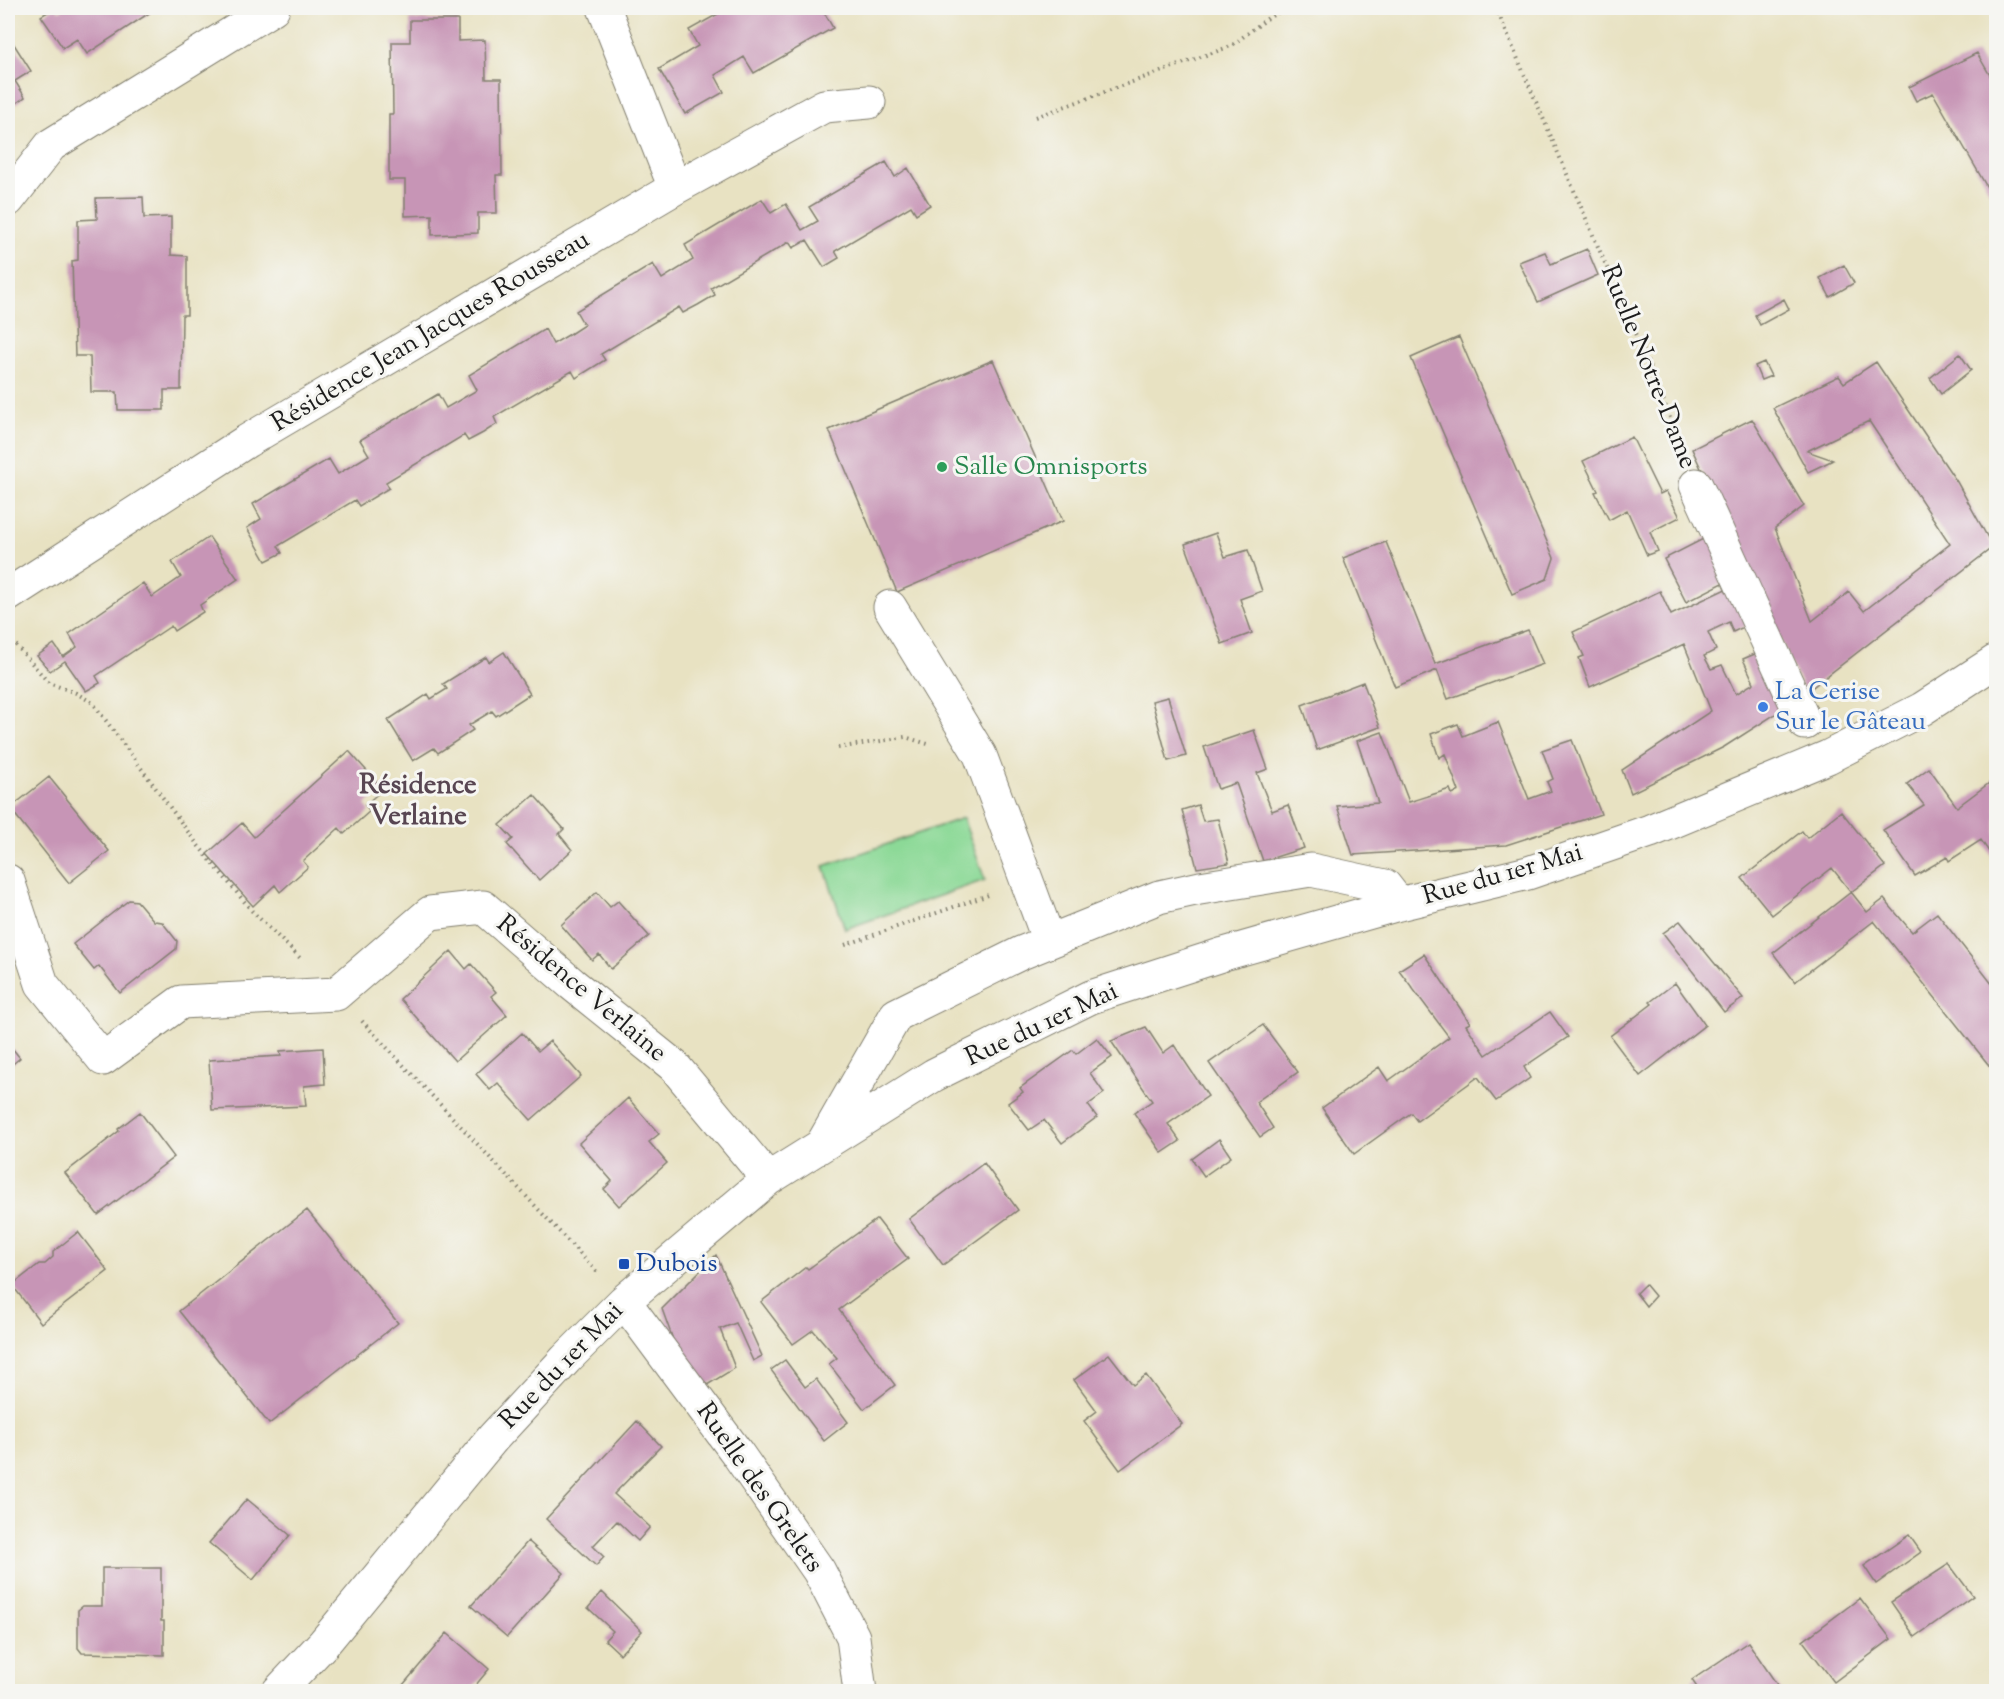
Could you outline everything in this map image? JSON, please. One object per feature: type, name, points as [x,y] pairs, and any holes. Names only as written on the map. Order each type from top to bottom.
[{"type":"street","points":[[8,200],[51,145],[273,8]]},
{"type":"street","points":[[604,8],[675,188]]},
{"type":"street","name":"Résidence Jean Jacques Rousseau","points":[[8,595],[246,441],[675,188],[825,106],[869,102]]},
{"type":"street","name":"Ruelle Notre-Dame","points":[[1696,485],[1806,723]]},
{"type":"street","points":[[890,607],[980,755],[1049,941]]},
{"type":"street","name":"Rue du 1er Mai","points":[[278,1692],[324,1643],[493,1438],[566,1359],[624,1301],[768,1179],[934,1075],[1091,997],[1224,954],[1399,904],[1528,873],[1650,831],[1828,757],[1922,710],[1996,661]]},
{"type":"street","points":[[822,1146],[896,1015],[1049,941],[1160,897],[1200,888],[1311,870],[1384,886],[1399,904]]},
{"type":"street","name":"Résidence Verlaine","points":[[8,881],[42,984],[103,1059],[182,1002],[336,994],[430,913],[483,907],[572,984],[674,1066],[768,1179]]},
{"type":"street","name":"Ruelle des Grelets","points":[[624,1301],[737,1453],[819,1571],[853,1637],[860,1692]]},
{"type":"path","points":[[1036,117],[1231,46],[1268,18],[1286,8]]},
{"type":"path","name":"Ruelle Notre-Dame","points":[[1496,8],[1657,383],[1696,485]]},
{"type":"path","points":[[838,748],[905,737],[935,747]]},
{"type":"path","points":[[845,945],[996,892]]},
{"type":"green space","points":[[963,818],[985,880],[845,929],[824,866]]},
{"type":"building","points":[[54,8],[59,11],[64,8],[157,8],[87,54],[77,39],[63,48],[41,16]]},
{"type":"building","points":[[722,8],[831,8],[824,12],[833,28],[754,73],[744,57],[715,75],[724,92],[685,114],[659,69],[698,46],[689,30],[718,14],[716,11]]},
{"type":"building","points":[[410,20],[458,20],[458,41],[485,40],[486,79],[501,79],[502,175],[496,175],[497,213],[478,213],[478,233],[432,235],[432,215],[405,216],[405,180],[389,180],[389,114],[393,114],[392,42],[410,42]]},
{"type":"building","points":[[10,38],[31,71],[15,81],[25,97],[8,109],[8,39]]},
{"type":"building","points":[[1977,53],[1996,86],[1996,203],[1933,93],[1916,101],[1909,87]]},
{"type":"building","points":[[886,162],[895,177],[908,168],[930,205],[916,214],[911,206],[835,251],[839,258],[824,267],[807,240],[793,248],[789,242],[711,288],[715,295],[683,313],[679,307],[601,354],[605,360],[576,378],[572,371],[494,417],[497,424],[483,433],[468,441],[464,435],[386,482],[389,488],[359,506],[355,500],[278,546],[282,553],[266,561],[247,528],[261,519],[253,504],[329,459],[338,474],[369,455],[360,440],[438,394],[446,408],[477,390],[469,375],[545,329],[553,344],[570,334],[584,325],[576,311],[653,264],[662,279],[693,260],[685,245],[762,199],[771,213],[786,204],[802,230],[818,221],[809,207]]},
{"type":"building","points":[[143,197],[144,218],[171,217],[171,255],[187,256],[187,315],[182,315],[181,390],[164,390],[164,410],[118,410],[117,392],[91,392],[90,356],[75,356],[72,261],[78,260],[78,220],[97,219],[96,198]]},
{"type":"building","points":[[1587,249],[1598,275],[1538,302],[1519,262],[1545,252],[1551,264]]},
{"type":"building","points":[[1844,265],[1854,283],[1830,297],[1820,278]]},
{"type":"building","points":[[1784,299],[1789,309],[1760,325],[1755,315]]},
{"type":"building","points":[[1459,337],[1554,558],[1547,579],[1512,594],[1411,358]]},
{"type":"building","points":[[1960,354],[1971,370],[1941,394],[1930,378]]},
{"type":"building","name":"Salle Omnisports","points":[[993,360],[1063,521],[897,592],[829,430]]},
{"type":"building","points":[[1764,362],[1771,376],[1761,380],[1755,366]]},
{"type":"building","points":[[1876,362],[1957,482],[1993,547],[1805,693],[1692,449],[1752,419],[1804,506],[1775,528],[1812,621],[1849,592],[1864,611],[1950,544],[1869,421],[1807,451],[1833,460],[1808,472],[1773,408],[1839,376],[1844,383]]},
{"type":"building","points":[[1632,437],[1660,494],[1666,491],[1680,517],[1650,532],[1658,551],[1647,555],[1627,510],[1609,520],[1583,461]]},
{"type":"building","points":[[1216,533],[1225,557],[1248,550],[1262,591],[1240,599],[1252,633],[1222,644],[1185,544]]},
{"type":"building","points":[[1711,535],[1731,579],[1686,602],[1664,559]]},
{"type":"building","points":[[209,537],[238,579],[200,605],[203,612],[174,631],[171,626],[96,676],[100,683],[86,691],[65,661],[50,671],[37,656],[54,644],[63,657],[77,647],[69,634],[143,583],[152,597],[181,577],[172,562]]},
{"type":"building","points":[[1386,542],[1435,664],[1528,630],[1543,664],[1448,699],[1437,670],[1395,687],[1343,558]]},
{"type":"building","points":[[1734,585],[1750,624],[1733,632],[1729,622],[1708,632],[1716,650],[1704,656],[1711,669],[1722,665],[1736,694],[1754,683],[1743,659],[1762,651],[1788,706],[1724,747],[1631,793],[1622,770],[1711,711],[1684,644],[1590,687],[1579,658],[1584,656],[1573,632],[1660,591],[1671,615]]},
{"type":"building","points":[[504,652],[530,694],[496,716],[492,711],[469,725],[473,730],[438,753],[434,748],[413,761],[388,720],[428,694],[431,699],[447,689],[443,684],[486,657],[489,662]]},
{"type":"building","points":[[1363,682],[1380,727],[1317,750],[1302,705]]},
{"type":"building","points":[[1168,697],[1186,756],[1168,761],[1152,701]]},
{"type":"building","points":[[1498,722],[1529,799],[1551,791],[1547,782],[1553,779],[1542,750],[1572,740],[1601,814],[1506,845],[1353,855],[1337,806],[1378,803],[1357,741],[1382,732],[1409,802],[1450,789],[1452,794],[1459,791],[1445,754],[1439,758],[1431,734],[1458,724],[1463,736]]},
{"type":"building","points":[[1254,730],[1268,769],[1257,773],[1272,811],[1288,805],[1304,848],[1263,861],[1236,783],[1218,789],[1204,747]]},
{"type":"building","points":[[349,751],[383,789],[365,805],[370,811],[344,834],[339,828],[303,861],[308,867],[280,892],[275,885],[253,906],[207,854],[242,823],[254,837]]},
{"type":"building","points":[[1929,768],[1957,807],[1996,778],[1996,862],[1981,840],[1949,861],[1947,857],[1915,876],[1883,830],[1924,805],[1907,784]]},
{"type":"building","points":[[49,777],[109,851],[69,883],[10,808]]},
{"type":"building","points":[[534,795],[564,829],[559,834],[572,850],[539,880],[507,844],[513,839],[500,825]]},
{"type":"building","points":[[1198,805],[1203,821],[1218,819],[1229,863],[1197,868],[1182,810]]},
{"type":"building","points":[[1841,811],[1885,866],[1851,892],[1832,868],[1772,915],[1742,878],[1802,831],[1807,838]]},
{"type":"building","points":[[597,892],[610,907],[618,901],[649,936],[611,969],[599,954],[592,960],[561,925]]},
{"type":"building","points":[[1851,892],[1867,912],[1884,899],[1912,932],[1937,913],[1996,989],[1996,1074],[1874,921],[1795,982],[1773,953]]},
{"type":"building","points":[[129,900],[137,901],[154,921],[162,922],[177,941],[176,949],[120,993],[99,966],[94,970],[73,944]]},
{"type":"building","points":[[1680,921],[1743,998],[1724,1012],[1663,933]]},
{"type":"building","points":[[451,951],[466,969],[471,964],[496,992],[491,996],[507,1015],[455,1061],[400,999]]},
{"type":"building","points":[[1424,954],[1470,1023],[1466,1025],[1486,1055],[1550,1012],[1568,1037],[1524,1067],[1530,1078],[1496,1101],[1478,1077],[1417,1121],[1411,1113],[1354,1154],[1322,1108],[1379,1067],[1388,1081],[1449,1037],[1399,970]]},
{"type":"building","points":[[1675,983],[1705,1025],[1640,1076],[1610,1036]]},
{"type":"building","points":[[1263,1025],[1298,1072],[1256,1102],[1273,1128],[1260,1137],[1209,1063]]},
{"type":"building","points":[[1146,1027],[1163,1053],[1174,1045],[1208,1096],[1168,1124],[1180,1141],[1162,1153],[1134,1113],[1152,1101],[1111,1041]]},
{"type":"building","points":[[522,1033],[538,1051],[550,1041],[581,1076],[531,1120],[498,1083],[490,1090],[476,1074]]},
{"type":"building","points":[[1097,1038],[1112,1057],[1090,1073],[1104,1093],[1088,1105],[1097,1117],[1062,1143],[1044,1120],[1029,1130],[1008,1103],[1023,1092],[1020,1088],[1073,1050],[1076,1054]]},
{"type":"building","points":[[8,1043],[20,1058],[8,1068]]},
{"type":"building","points":[[323,1048],[325,1084],[304,1086],[306,1106],[212,1110],[209,1060],[281,1056],[280,1051]]},
{"type":"building","points":[[628,1098],[659,1134],[649,1142],[667,1163],[619,1206],[604,1189],[612,1181],[579,1143]]},
{"type":"building","points":[[140,1112],[174,1157],[98,1215],[65,1173]]},
{"type":"building","points":[[1219,1139],[1231,1157],[1204,1176],[1192,1159]]},
{"type":"building","points":[[984,1163],[1018,1210],[943,1265],[909,1219]]},
{"type":"building","points":[[307,1210],[398,1323],[269,1424],[179,1311]]},
{"type":"building","points":[[877,1219],[908,1259],[839,1310],[895,1385],[864,1409],[829,1364],[837,1358],[813,1330],[793,1344],[761,1302],[806,1267],[808,1269]]},
{"type":"building","points":[[78,1232],[108,1271],[41,1323],[12,1285],[39,1264],[45,1264],[53,1257],[53,1252]]},
{"type":"building","points":[[716,1255],[762,1356],[753,1361],[736,1323],[720,1329],[735,1368],[699,1390],[680,1359],[662,1309]]},
{"type":"building","points":[[1645,1284],[1655,1296],[1646,1306],[1636,1293]]},
{"type":"building","points":[[1109,1354],[1133,1385],[1146,1375],[1182,1424],[1120,1470],[1084,1421],[1097,1411],[1074,1380]]},
{"type":"building","points":[[785,1360],[805,1387],[816,1379],[848,1422],[824,1441],[771,1370]]},
{"type":"building","points":[[637,1421],[661,1446],[614,1494],[650,1527],[638,1541],[617,1521],[593,1546],[604,1557],[596,1566],[546,1519]]},
{"type":"building","points":[[247,1499],[290,1535],[253,1580],[209,1543]]},
{"type":"building","points":[[1909,1535],[1921,1552],[1876,1584],[1864,1566]]},
{"type":"building","points":[[528,1541],[564,1573],[507,1637],[471,1606]]},
{"type":"building","points":[[1949,1564],[1973,1596],[1915,1637],[1891,1602]]},
{"type":"building","points":[[102,1568],[161,1568],[161,1621],[164,1621],[164,1655],[82,1653],[78,1648],[78,1610],[83,1606],[102,1606]]},
{"type":"building","points":[[602,1592],[642,1631],[620,1654],[605,1640],[613,1631],[588,1608]]},
{"type":"building","points":[[1860,1598],[1891,1639],[1834,1682],[1803,1641]]},
{"type":"building","points":[[447,1633],[489,1669],[470,1692],[397,1692]]},
{"type":"building","points":[[1748,1642],[1782,1692],[1700,1692],[1692,1680]]},
{"type":"place","name":"Salle Omnisports","points":[[942,467]]},
{"type":"place","name":"La Cerise Sur le Gâteau","points":[[1763,707]]},
{"type":"place","name":"Dubois","points":[[624,1264]]},
{"type":"district","name":"Résidence Verlaine","points":[[418,802]]}]
